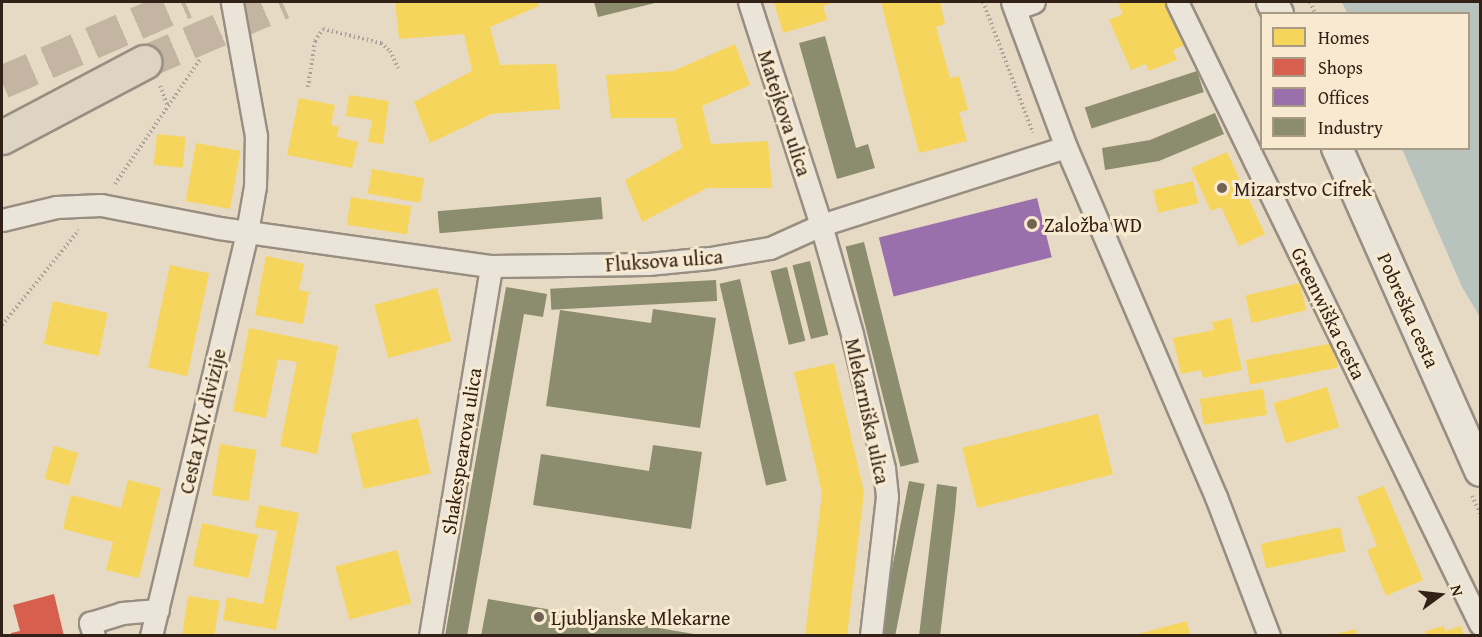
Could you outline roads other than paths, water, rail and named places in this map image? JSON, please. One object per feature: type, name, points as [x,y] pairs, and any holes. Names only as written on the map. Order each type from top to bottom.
[{"type":"highway","points":[[2,136],[151,72]]},
{"type":"street","name":"Cesta XIV. divizije","points":[[151,636],[247,232],[255,186],[256,136],[232,2]]},
{"type":"street","name":"Matejkova ulica","points":[[749,2],[821,225]]},
{"type":"street","name":"Greenwiška cesta","points":[[1177,2],[1480,624]]},
{"type":"street","points":[[1020,4],[1066,147],[1216,497],[1269,636]]},
{"type":"street","name":"Fluksova ulica","points":[[247,232],[491,266],[648,264],[710,258],[770,248],[821,225],[1066,147]]},
{"type":"street","name":"Pobreška cesta","points":[[1338,150],[1480,471]]},
{"type":"street","points":[[2,220],[56,207],[100,205],[247,232]]},
{"type":"street","name":"Mlekarniška ulica","points":[[821,225],[852,334],[884,468],[887,497],[871,636]]},
{"type":"street","name":"Shakespearova ulica","points":[[430,636],[491,266]]},
{"type":"street","points":[[94,636],[90,623],[122,613],[158,610]]},
{"type":"tunnel","points":[[2,82],[185,2]]},
{"type":"tunnel","points":[[144,62],[283,2]]},
{"type":"place","name":"Mizarstvo Cifrek","points":[[1222,188]]},
{"type":"place","name":"Založba WD","points":[[1032,224]]},
{"type":"place","name":"Ljubljanske Mlekarne","points":[[539,617]]}]
